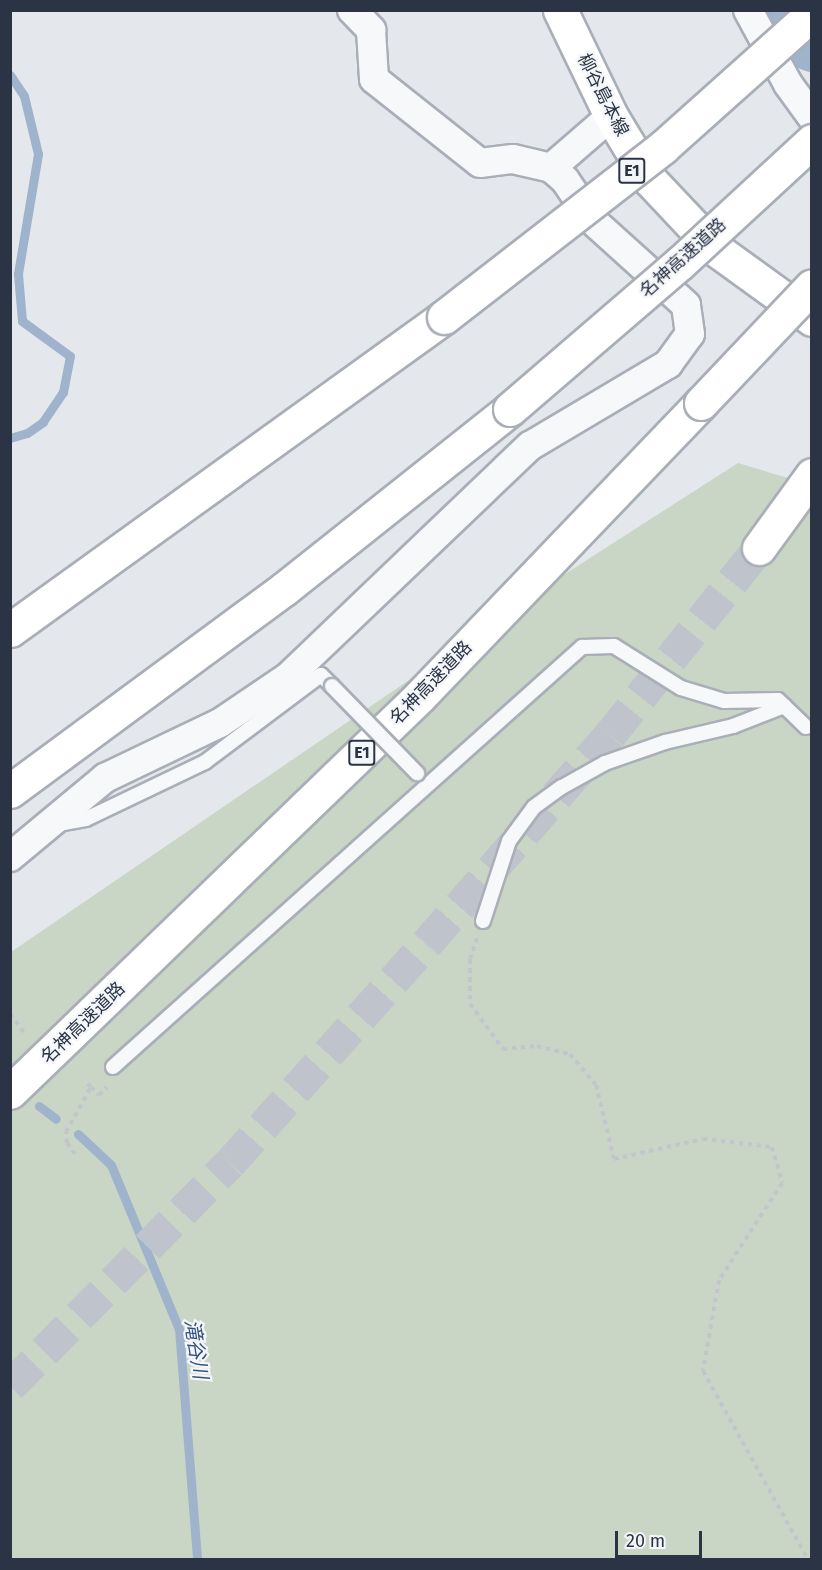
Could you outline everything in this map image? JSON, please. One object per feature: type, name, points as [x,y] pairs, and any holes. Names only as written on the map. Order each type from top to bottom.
[{"type":"main road","name":"柳谷島本線","points":[[560,10],[611,116],[649,179],[714,248],[812,319]]},
{"type":"main road","name":"E1","points":[[10,630],[444,317],[663,147],[812,14]]},
{"type":"main road","name":"名神高速道路","points":[[10,790],[284,589],[510,409],[680,263],[812,141]]},
{"type":"main road","name":"名神高速道路","points":[[10,1092],[420,696],[812,286]]},
{"type":"main road","points":[[759,548],[812,475]]},
{"type":"street","points":[[10,857],[105,778],[220,723],[288,677],[530,446],[668,364],[690,334],[686,305],[592,220],[565,180],[551,168],[513,159],[480,163],[374,79],[371,30],[352,10]]},
{"type":"street","points":[[748,10],[789,84],[812,117]]},
{"type":"street","points":[[551,168],[611,116]]},
{"type":"lane","points":[[113,1066],[423,777],[582,647],[614,646],[681,688],[724,701],[778,700],[806,727]]},
{"type":"lane","points":[[44,827],[86,819],[205,762],[321,675],[423,777]]},
{"type":"lane","points":[[484,921],[509,841],[534,807],[562,787],[605,763],[665,742],[733,726],[784,706]]},
{"type":"path","points":[[484,921],[470,959],[470,1004],[503,1049],[537,1046],[570,1054],[596,1085],[614,1159],[703,1139],[772,1147],[782,1183],[719,1280],[703,1371],[808,1560]]},
{"type":"path","points":[[10,1014],[27,1035]]},
{"type":"path","points":[[86,1082],[99,1095]]},
{"type":"path","points":[[75,1154],[67,1143],[66,1132],[91,1087]]},
{"type":"green space","points":[[738,463],[811,485],[811,1559],[11,1560],[11,952],[551,583]]},
{"type":"waterway","points":[[785,10],[812,46]]},
{"type":"waterway","points":[[10,75],[24,96],[38,154],[18,274],[22,321],[70,356],[63,392],[43,422],[27,433],[10,438]]},
{"type":"waterway","points":[[39,1106],[56,1119]]},
{"type":"waterway","name":"滝谷川","points":[[78,1134],[111,1165],[179,1329],[197,1560]]},
{"type":"tunnel","points":[[10,1386],[230,1163],[427,943],[610,735],[759,548]]}]
